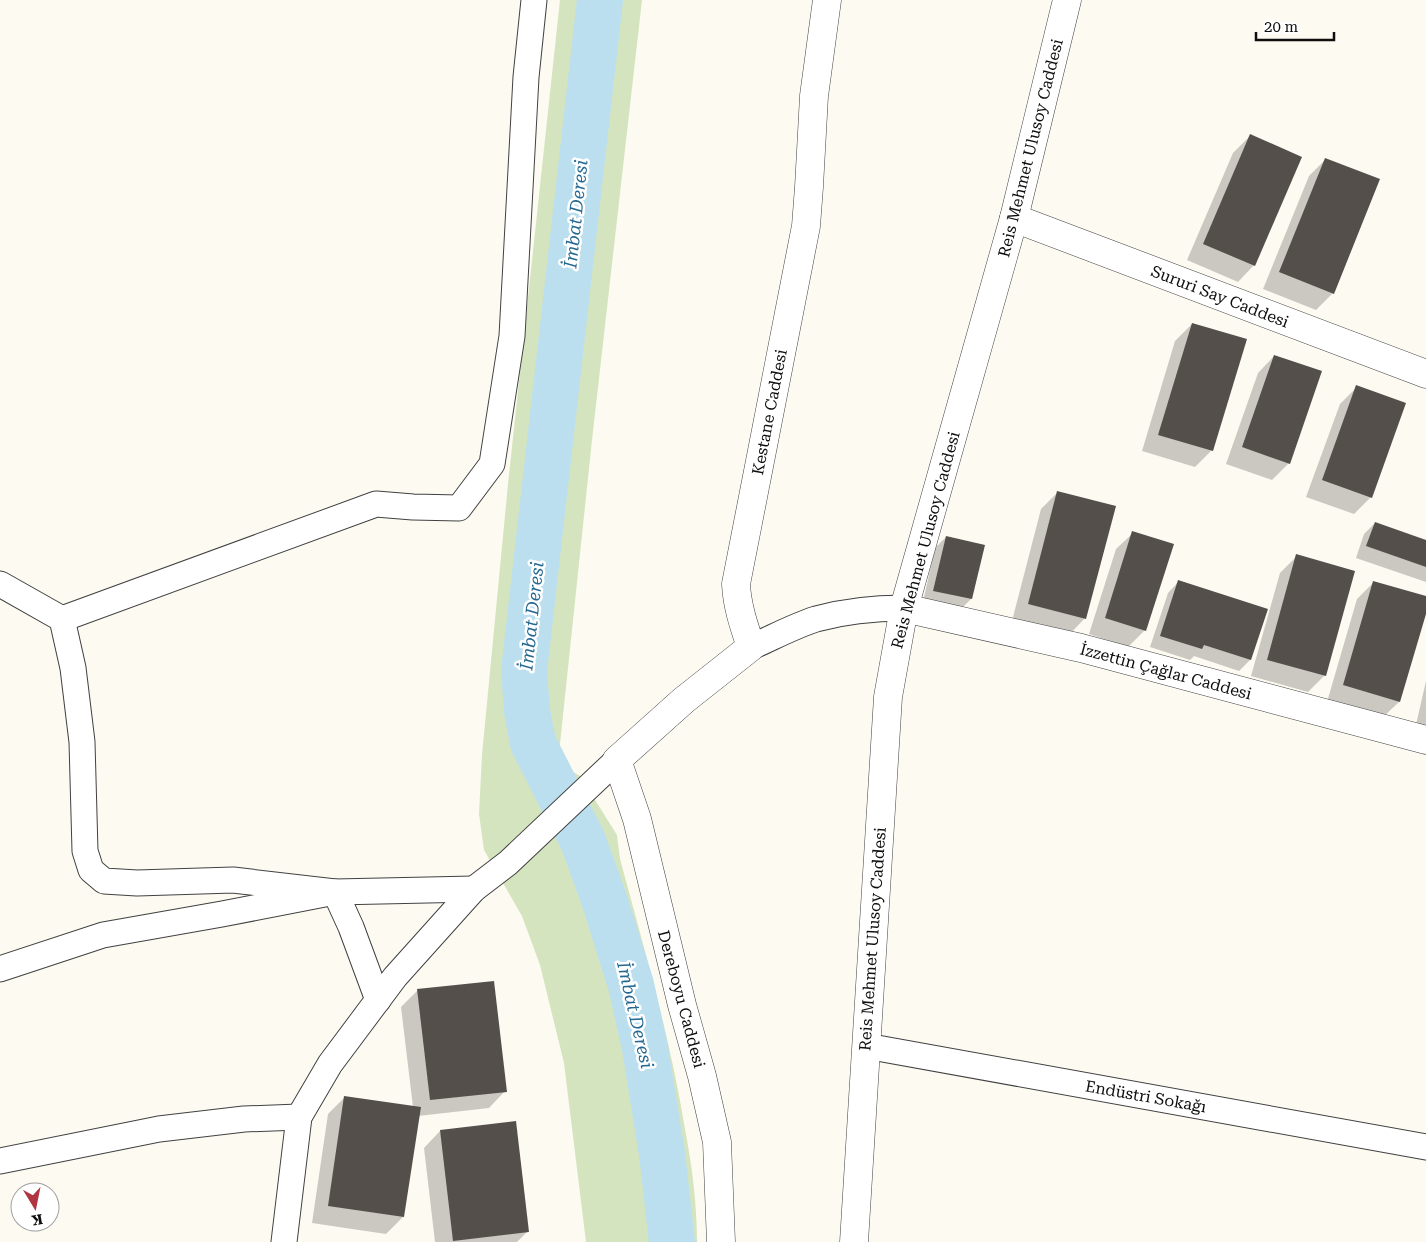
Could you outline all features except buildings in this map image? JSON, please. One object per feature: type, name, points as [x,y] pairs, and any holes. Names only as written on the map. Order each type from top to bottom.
[{"type":"street","points":[[62,619],[376,504],[459,508],[492,464],[512,336],[526,77],[534,0]]},
{"type":"street","name":"Kestane Caddesi","points":[[751,647],[741,614],[736,584],[806,226],[810,187],[814,96],[827,0]]},
{"type":"street","name":"Reis Mehmet Ulusoy Caddesi","points":[[856,1242],[888,696],[904,608],[1014,218],[1067,0]]},
{"type":"street","name":"Sururi Say Caddesi","points":[[1014,218],[1426,374]]},
{"type":"street","points":[[0,584],[62,619],[73,668],[82,742],[85,851],[91,870],[104,881],[137,883],[233,880],[335,892],[474,889]]},
{"type":"street","points":[[284,1242],[300,1117],[330,1064],[395,977],[474,889],[508,863],[617,760],[703,684],[751,647],[814,620],[845,612],[874,608],[904,608]]},
{"type":"street","name":"İzzettin Çağlar Caddesi","points":[[904,608],[1081,648],[1426,740]]},
{"type":"street","name":"Dereboyu Caddesi","points":[[617,760],[637,819],[682,1005],[702,1076],[716,1142],[722,1242]]},
{"type":"street","points":[[0,969],[103,935],[335,892]]},
{"type":"street","points":[[335,892],[352,927],[378,1000]]},
{"type":"street","name":"Endüstri Sokağı","points":[[866,1046],[1426,1147]]},
{"type":"street","points":[[0,1160],[159,1129],[244,1119],[300,1117]]},
{"type":"green space","points":[[560,0],[642,0],[592,440],[558,763],[580,776],[617,835],[620,859],[656,993],[679,1095],[694,1185],[697,1242],[586,1242],[564,1063],[540,965],[522,916],[484,850],[479,814],[482,755],[508,484]]},
{"type":"waterway","name":"İmbat Deresi","points":[[600,0],[524,671],[527,711],[533,743],[583,841],[605,902],[631,985],[645,1048],[662,1154],[672,1242]]}]
